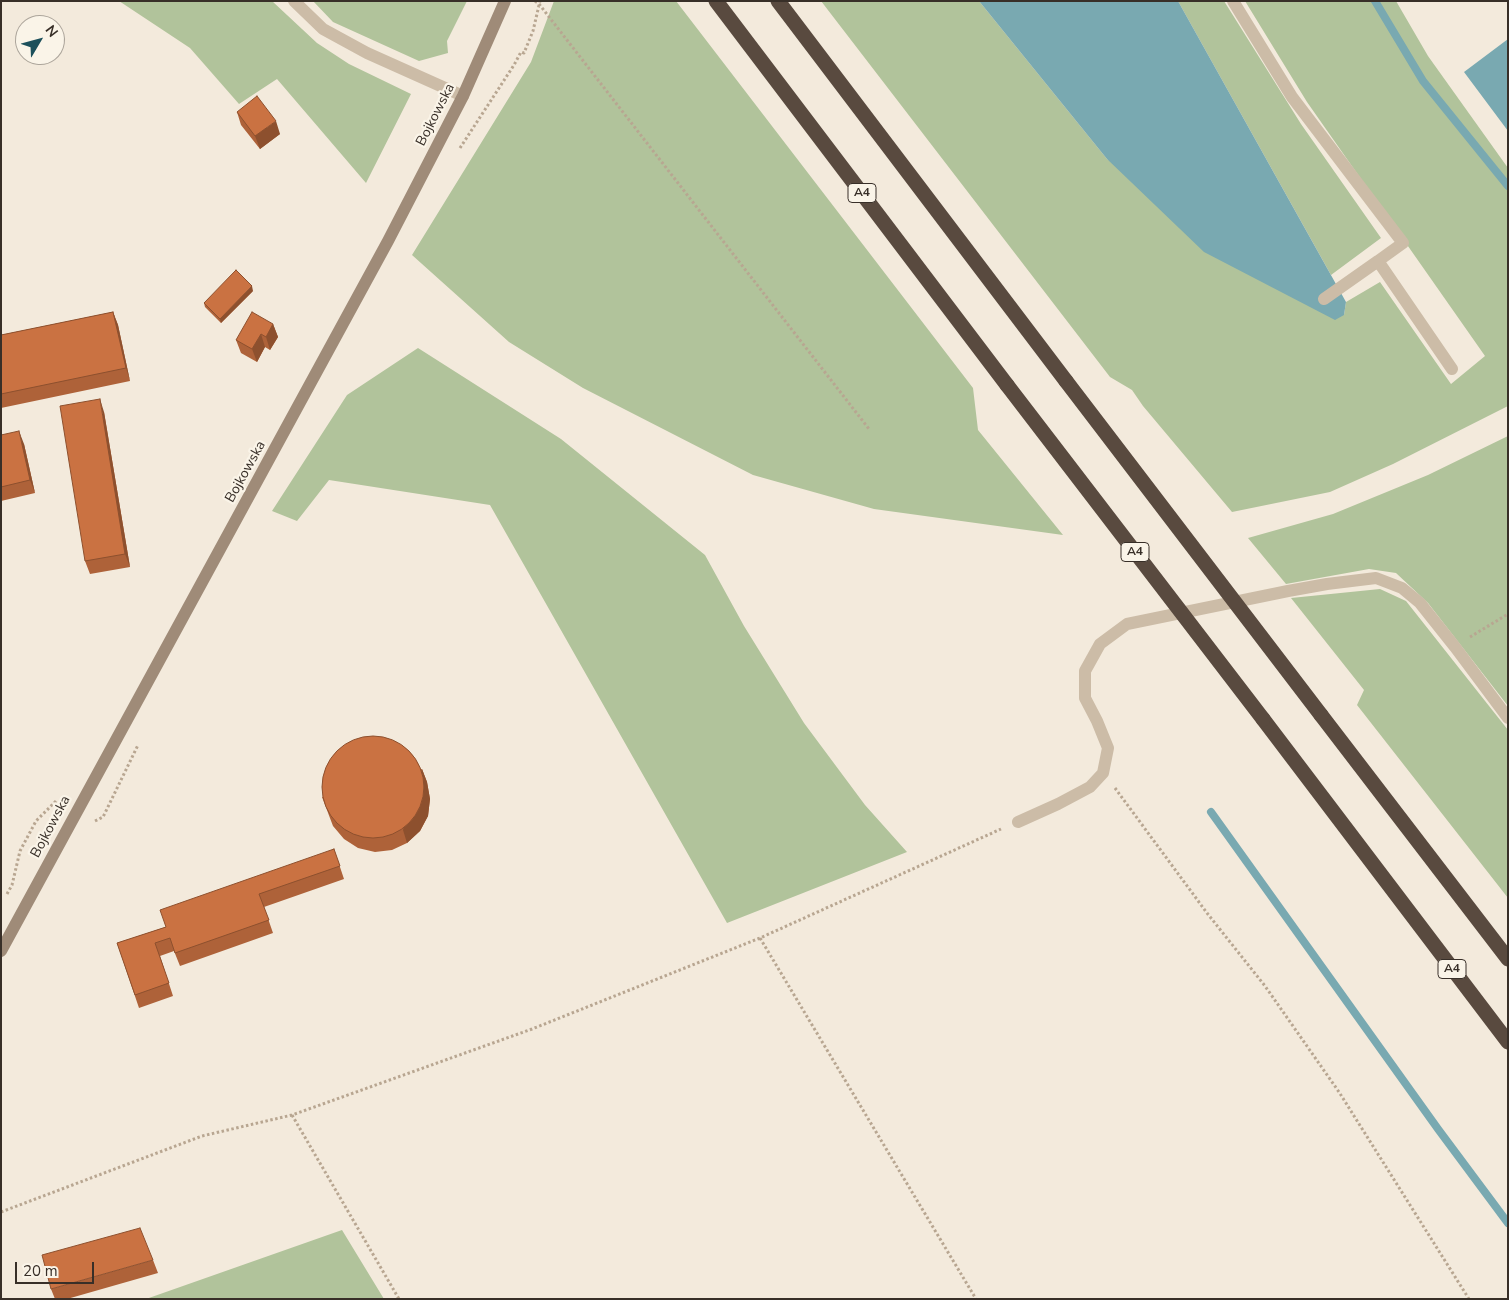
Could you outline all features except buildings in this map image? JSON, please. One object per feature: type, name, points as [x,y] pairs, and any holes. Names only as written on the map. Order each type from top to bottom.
[{"type":"highway","name":"A4","points":[[716,1],[1508,1042]]},
{"type":"highway","points":[[778,1],[1508,960]]},
{"type":"street","name":"Bojkowska","points":[[1,951],[388,241],[463,96],[505,1]]},
{"type":"lane","points":[[294,1],[323,29],[358,48],[463,96]]},
{"type":"lane","points":[[1234,1],[1292,96],[1403,243],[1324,299]]},
{"type":"lane","points":[[1378,260],[1452,368]]},
{"type":"lane","points":[[1018,822],[1058,804],[1090,786],[1103,773],[1108,748],[1085,698],[1085,671],[1100,644],[1127,624],[1288,591],[1376,578],[1402,588],[1420,603],[1508,718]]},
{"type":"path","points":[[534,1],[540,3],[869,429]]},
{"type":"path","points":[[520,52],[524,53],[527,46],[540,3]]},
{"type":"path","points":[[1455,647],[1508,614]]},
{"type":"path","points":[[94,822],[103,817],[142,738]]},
{"type":"path","points":[[1103,773],[1207,913],[1265,986],[1339,1092],[1469,1299]]},
{"type":"path","points":[[5,899],[12,885],[20,851],[36,821],[57,800]]},
{"type":"path","points":[[1,1212],[202,1136],[292,1115],[532,1029],[760,938],[1018,822]]},
{"type":"path","points":[[760,938],[976,1299]]},
{"type":"path","points":[[292,1115],[399,1299]]},
{"type":"green space","points":[[119,1],[272,1],[317,43],[349,64],[411,94],[366,183],[277,79],[239,104],[190,48]]},
{"type":"green space","points":[[313,1],[467,1],[447,41],[448,53],[419,61],[333,22]]},
{"type":"green space","points":[[554,1],[676,1],[973,388],[978,430],[1063,535],[874,509],[753,475],[583,388],[509,342],[412,255],[531,62]]},
{"type":"green space","points":[[821,1],[979,1],[1107,159],[1344,315],[1346,302],[1380,282],[1451,384],[1485,356],[1307,102],[1245,1],[1396,1],[1428,56],[1508,168],[1508,406],[1393,464],[1330,492],[1232,512],[1143,406],[1132,390],[1110,377]]},
{"type":"green space","points":[[1178,1],[1224,1],[1301,124],[1381,238],[1331,275]]},
{"type":"green space","points":[[418,348],[561,439],[705,555],[744,626],[804,723],[865,805],[907,852],[727,923],[490,505],[329,480],[297,521],[272,511],[347,395]]},
{"type":"green space","points":[[1508,436],[1508,706],[1428,603],[1396,573],[1369,569],[1286,584],[1248,538],[1333,514],[1428,475]]},
{"type":"green space","points":[[1380,589],[1406,601],[1508,730],[1508,898],[1357,705],[1364,690],[1291,598]]},
{"type":"green space","points":[[342,1230],[384,1299],[146,1299]]},
{"type":"water","points":[[979,1],[1178,1],[1346,302],[1344,315],[1335,320],[1204,252],[1107,159]]},
{"type":"water","points":[[1508,39],[1508,131],[1464,72]]},
{"type":"waterway","points":[[1375,1],[1423,81],[1508,186]]},
{"type":"waterway","points":[[1211,812],[1438,1129],[1508,1223]]}]
